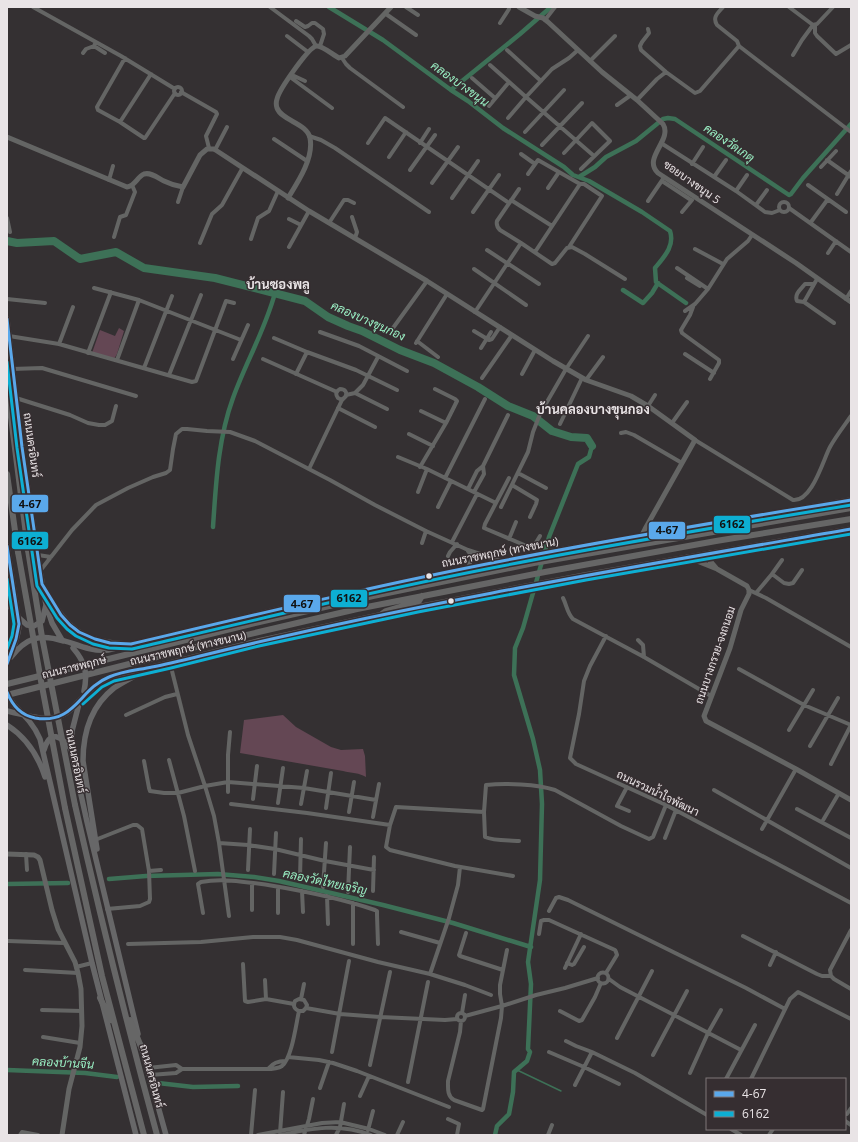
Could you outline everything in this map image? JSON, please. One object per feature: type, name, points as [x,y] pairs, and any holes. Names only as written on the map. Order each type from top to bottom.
[{"type":"main road","name":"ถนนนครอินทร์","points":[[7,319],[22,447],[42,584],[46,605],[52,623],[62,640]]},
{"type":"main road","name":"ถนนนครอินทร์","points":[[7,386],[28,550],[42,637],[75,804],[97,902],[157,1135]]},
{"type":"main road","points":[[9,400],[22,447]]},
{"type":"main road","name":"ถนนนครอินทร์","points":[[7,474],[18,552],[65,808],[102,976],[144,1135]]},
{"type":"main road","name":"ถนนราชพฤกษ์ (ทางขนาน)","points":[[7,662],[16,650],[29,640],[38,638],[50,637],[88,649],[100,651],[340,596],[535,554],[851,500]]},
{"type":"main road","name":"ถนนราชพฤกษ์","points":[[7,684],[255,623],[373,596],[534,563],[851,508]]},
{"type":"main road","name":"ถนนราชพฤกษ์","points":[[7,693],[322,617],[422,596],[716,541],[851,519]]},
{"type":"main road","points":[[662,540],[702,525]]},
{"type":"main road","name":"ถนนราชพฤกษ์ (ทางขนาน)","points":[[23,715],[43,719],[64,715],[73,709],[80,700],[106,678],[258,641],[382,614],[545,582],[851,529]]},
{"type":"main road","points":[[7,546],[18,615],[19,631],[7,662]]},
{"type":"main road","points":[[42,584],[61,615],[79,632],[95,639],[110,643],[131,644]]},
{"type":"main road","points":[[340,596],[343,597],[368,594],[373,596]]},
{"type":"main road","points":[[382,614],[386,611],[419,601],[422,596]]},
{"type":"main road","points":[[7,597],[7,607]]},
{"type":"main road","points":[[18,615],[27,625],[34,626],[42,621],[46,605]]},
{"type":"main road","points":[[62,640],[73,648],[81,657],[85,669],[86,680],[84,691],[80,700]]},
{"type":"main road","points":[[100,875],[83,761],[85,733],[92,714],[101,700],[120,684],[149,668]]},
{"type":"main road","points":[[7,693],[15,706],[36,730],[40,739],[100,998],[136,1135]]},
{"type":"main road","name":"ถนนนครอินทร์","points":[[80,700],[72,731],[71,749],[87,822],[142,1049],[166,1135]]},
{"type":"main road","points":[[7,711],[23,715]]},
{"type":"main road","points":[[7,725],[23,738],[33,750],[40,762],[52,794]]},
{"type":"main road","points":[[43,752],[46,743],[51,737],[56,736],[61,738],[71,749]]},
{"type":"main road","points":[[100,998],[117,1032]]},
{"type":"main road","points":[[122,1000],[142,1049]]},
{"type":"street","points":[[33,7],[95,44],[125,58],[175,91]]},
{"type":"street","points":[[270,7],[309,36],[318,46],[337,57],[342,58],[350,68],[403,107]]},
{"type":"street","points":[[342,58],[386,14],[391,7]]},
{"type":"street","points":[[406,7],[418,15]]},
{"type":"street","points":[[500,23],[509,7]]},
{"type":"street","name":"ซอยบางขนุน 5","points":[[519,7],[544,19],[602,72],[637,100],[663,124],[665,131],[654,158],[653,165],[663,179],[752,235],[796,264],[816,281],[851,302]]},
{"type":"street","points":[[544,19],[555,7]]},
{"type":"street","points":[[723,7],[715,18],[715,23],[720,29],[737,41],[739,46],[850,131]]},
{"type":"street","points":[[789,7],[814,26],[817,36],[836,54],[851,45]]},
{"type":"street","points":[[793,55],[802,40],[833,7]]},
{"type":"street","points":[[386,14],[416,35]]},
{"type":"street","points":[[296,21],[305,27],[315,23],[323,29],[324,34],[318,46],[308,52],[278,95],[276,103],[281,114],[304,129],[310,136],[335,148],[429,212]]},
{"type":"street","points":[[648,29],[648,33],[640,46],[641,50],[666,72],[695,93],[699,92],[739,46]]},
{"type":"street","points":[[287,36],[308,52]]},
{"type":"street","points":[[590,60],[615,36]]},
{"type":"street","points":[[95,44],[105,53]]},
{"type":"street","points":[[83,53],[86,49],[95,44]]},
{"type":"street","points":[[507,50],[541,81]]},
{"type":"street","points":[[508,118],[552,69],[578,50]]},
{"type":"street","points":[[125,58],[96,107],[98,110],[145,138],[177,87],[180,88],[182,92],[216,112],[217,116],[206,136],[212,149],[278,192],[427,281],[566,369],[584,379],[631,396],[648,406],[695,440],[793,500],[799,500],[807,493],[818,476],[831,446],[851,416]]},
{"type":"street","points":[[490,65],[594,156]]},
{"type":"street","points":[[637,100],[657,79],[666,72]]},
{"type":"street","points":[[120,122],[151,74]]},
{"type":"street","points":[[291,76],[305,81]]},
{"type":"street","points":[[291,76],[332,108]]},
{"type":"street","points":[[472,78],[495,98]]},
{"type":"street","points":[[489,106],[509,82]]},
{"type":"street","points":[[524,132],[564,90]]},
{"type":"street","points":[[618,105],[631,95]]},
{"type":"street","points":[[542,145],[582,103]]},
{"type":"street","points":[[368,143],[385,118],[489,190],[552,226]]},
{"type":"street","points":[[564,153],[592,123],[610,141],[581,169]]},
{"type":"street","points":[[178,202],[183,187],[200,154],[204,151],[212,149],[227,127]]},
{"type":"street","points":[[420,143],[429,129]]},
{"type":"street","points":[[389,156],[406,132]]},
{"type":"street","points":[[410,170],[435,135]]},
{"type":"street","points":[[288,198],[307,161],[310,147],[310,136]]},
{"type":"street","points":[[8,138],[127,187],[132,185],[139,177],[146,174],[151,174],[165,181],[183,187]]},
{"type":"street","points":[[274,139],[307,161]]},
{"type":"street","points":[[661,143],[768,213],[780,210],[783,213],[788,211],[790,208]]},
{"type":"street","points":[[432,183],[458,147]]},
{"type":"street","points":[[692,164],[703,147]]},
{"type":"street","points":[[820,167],[836,151]]},
{"type":"street","points":[[521,154],[535,164]]},
{"type":"street","points":[[519,189],[497,221],[497,226],[500,230],[522,243],[549,263],[554,264],[569,247],[602,196],[584,184],[580,184],[538,160],[528,174]]},
{"type":"street","points":[[714,177],[726,160]]},
{"type":"street","points":[[827,160],[850,174],[837,194]]},
{"type":"street","points":[[452,198],[478,161]]},
{"type":"street","points":[[109,180],[113,166]]},
{"type":"street","points":[[200,243],[212,214],[222,205],[242,169]]},
{"type":"street","points":[[548,188],[559,172]]},
{"type":"street","points":[[473,212],[499,175]]},
{"type":"street","points":[[736,191],[747,175]]},
{"type":"street","points":[[648,201],[663,179]]},
{"type":"street","points":[[535,252],[580,184]]},
{"type":"street","points":[[114,237],[119,220],[122,216],[126,215],[135,192],[132,185]]},
{"type":"street","points":[[808,185],[846,212]]},
{"type":"street","points":[[756,205],[768,190]]},
{"type":"street","points":[[251,239],[258,218],[269,211],[278,192]]},
{"type":"street","points":[[682,212],[693,199]]},
{"type":"street","points":[[811,222],[828,199]]},
{"type":"street","points":[[329,223],[344,200],[354,203]]},
{"type":"street","points":[[780,210],[780,205],[783,202],[787,203],[790,208],[851,252]]},
{"type":"street","points":[[289,248],[309,211]]},
{"type":"street","points":[[352,217],[357,232],[354,238]]},
{"type":"street","points":[[7,218],[10,232]]},
{"type":"street","points":[[289,219],[301,225]]},
{"type":"street","points":[[685,312],[708,290],[723,264],[733,253],[748,241],[752,235]]},
{"type":"street","points":[[828,253],[836,241]]},
{"type":"street","points":[[476,312],[522,243]]},
{"type":"street","points":[[569,247],[572,247],[585,254],[625,279]]},
{"type":"street","points":[[696,249],[723,264]]},
{"type":"street","points":[[487,250],[539,284]]},
{"type":"street","points":[[677,268],[708,290]]},
{"type":"street","points":[[474,269],[526,305]]},
{"type":"street","points":[[687,278],[708,290]]},
{"type":"street","points":[[393,328],[427,281]]},
{"type":"street","points":[[816,281],[805,284],[798,291],[796,301],[804,302],[834,323]]},
{"type":"street","points":[[804,302],[816,281]]},
{"type":"street","points":[[94,288],[140,300],[241,340]]},
{"type":"street","points":[[88,352],[111,292]]},
{"type":"street","points":[[846,299],[851,292]]},
{"type":"street","points":[[438,357],[417,342],[447,294]]},
{"type":"street","points":[[169,375],[201,295]]},
{"type":"street","points":[[144,368],[172,296]]},
{"type":"street","points":[[7,299],[44,303]]},
{"type":"street","points":[[117,360],[140,300]]},
{"type":"street","points":[[9,336],[59,344],[192,382],[196,381],[226,301],[234,303]]},
{"type":"street","points":[[693,306],[690,315],[681,330],[682,333],[719,360],[719,363],[710,379]]},
{"type":"street","points":[[59,344],[73,307]]},
{"type":"street","points":[[233,359],[248,325]]},
{"type":"street","points":[[474,331],[489,340],[492,339],[500,327]]},
{"type":"street","points":[[320,332],[359,346],[407,371]]},
{"type":"street","points":[[480,348],[491,332]]},
{"type":"street","points":[[482,378],[512,335]]},
{"type":"street","points":[[501,507],[528,452],[540,414],[566,369],[588,336]]},
{"type":"street","points":[[274,338],[356,370],[397,390]]},
{"type":"street","points":[[522,374],[535,350]]},
{"type":"street","points":[[296,374],[307,352]]},
{"type":"street","points":[[685,354],[714,373]]},
{"type":"street","points":[[309,469],[342,400],[346,395],[355,392],[363,385],[378,356]]},
{"type":"street","points":[[560,424],[584,379],[603,357]]},
{"type":"street","points":[[262,359],[337,392]]},
{"type":"street","points":[[12,369],[42,368],[136,396]]},
{"type":"street","points":[[337,392],[338,390],[343,389],[346,392],[346,395]]},
{"type":"street","points":[[420,467],[446,423],[456,402],[456,400],[435,389]]},
{"type":"street","points":[[337,392],[336,394],[338,398],[342,400]]},
{"type":"street","points":[[355,392],[387,408]]},
{"type":"street","points":[[648,406],[655,395]]},
{"type":"street","points":[[16,398],[70,415],[88,423],[98,425],[106,425],[112,421],[116,406]]},
{"type":"street","points":[[445,478],[485,399]]},
{"type":"street","points":[[672,423],[687,402]]},
{"type":"street","points":[[338,408],[375,427]]},
{"type":"street","points":[[421,412],[446,423]]},
{"type":"street","points":[[468,489],[477,471],[483,466],[508,415]]},
{"type":"street","points":[[40,571],[72,530],[96,505],[128,488],[170,470],[176,434],[182,429],[230,432],[255,441],[426,531],[468,550],[501,561]]},
{"type":"street","points":[[621,433],[626,432],[634,435],[682,463]]},
{"type":"street","points":[[409,434],[433,446]]},
{"type":"street","points":[[642,535],[644,528],[695,440]]},
{"type":"street","points":[[398,457],[427,469],[496,503]]},
{"type":"street","points":[[448,556],[484,474],[483,466]]},
{"type":"street","points":[[418,492],[427,469]]},
{"type":"street","points":[[518,473],[546,488]]},
{"type":"street","points":[[509,478],[484,528],[526,546],[532,547],[536,544],[540,536]]},
{"type":"street","points":[[438,507],[451,481]]},
{"type":"street","points":[[512,485],[537,500],[530,517]]},
{"type":"street","points":[[509,539],[516,522]]},
{"type":"street","points":[[422,544],[426,531]]},
{"type":"street","points":[[467,568],[472,560],[471,554],[468,550]]},
{"type":"street","points":[[710,553],[710,561],[717,569]]},
{"type":"street","points":[[38,555],[51,557]]},
{"type":"street","points":[[687,557],[717,569],[747,586],[748,590],[756,593],[851,647]]},
{"type":"street","points":[[756,593],[782,560]]},
{"type":"street","points":[[772,574],[784,583],[789,584],[793,583],[802,570]]},
{"type":"street","name":"ถนนบางกรวย-จงถนอม","points":[[748,590],[749,594],[741,610],[730,648],[704,716],[706,722],[796,769],[851,800]]},
{"type":"street","points":[[563,598],[568,615],[573,619],[712,696]]},
{"type":"street","points":[[7,601],[18,615]]},
{"type":"street","name":"ถนนรวมน้ำใจพัฒนา","points":[[606,636],[584,681],[570,758],[576,764],[676,810],[851,903]]},
{"type":"street","points":[[638,640],[643,645],[644,657]]},
{"type":"street","points":[[170,663],[188,735],[214,816],[229,916]]},
{"type":"street","points":[[739,669],[804,705],[851,725],[831,764]]},
{"type":"street","points":[[789,730],[813,690]]},
{"type":"street","points":[[126,715],[165,697],[177,694]]},
{"type":"street","points":[[810,746],[838,698]]},
{"type":"street","points":[[228,792],[228,755],[230,732]]},
{"type":"street","points":[[169,760],[192,852],[195,871]]},
{"type":"street","points":[[144,761],[150,791],[164,794],[178,793],[228,782],[304,788],[376,800]]},
{"type":"street","points":[[253,798],[257,766]]},
{"type":"street","points":[[278,802],[283,768]]},
{"type":"street","points":[[762,829],[796,769]]},
{"type":"street","points":[[301,804],[307,770]]},
{"type":"street","points":[[326,808],[331,773]]},
{"type":"street","points":[[349,812],[354,782]]},
{"type":"street","points":[[373,816],[379,784]]},
{"type":"street","points":[[519,841],[487,838],[485,835],[484,812],[486,785],[545,787],[554,790],[621,826],[649,839],[653,837],[666,805]]},
{"type":"street","points":[[627,787],[617,806],[629,811]]},
{"type":"street","points":[[714,790],[851,868]]},
{"type":"street","points":[[822,822],[839,793]]},
{"type":"street","points":[[231,804],[307,812],[390,825]]},
{"type":"street","points":[[484,812],[398,807],[395,809],[390,825],[386,846],[387,848],[397,852],[460,867],[513,876]]},
{"type":"street","points":[[796,808],[851,838]]},
{"type":"street","points":[[665,838],[676,810]]},
{"type":"street","points":[[95,840],[133,825],[137,825],[142,829],[150,880],[149,902],[140,906],[108,909]]},
{"type":"street","points":[[248,870],[248,845],[250,829]]},
{"type":"street","points":[[274,874],[276,833]]},
{"type":"street","points":[[300,878],[301,839]]},
{"type":"street","points":[[219,843],[275,849],[325,861],[374,870]]},
{"type":"street","points":[[323,886],[326,844]]},
{"type":"street","points":[[348,892],[350,847]]},
{"type":"street","points":[[7,854],[34,855],[40,860],[46,888],[58,928],[78,973],[81,989],[82,1026],[80,1043],[69,1089],[62,1135]]},
{"type":"street","points":[[26,854],[27,870]]},
{"type":"street","points":[[373,891],[374,857]]},
{"type":"street","points":[[430,974],[458,886],[460,867]]},
{"type":"street","points":[[149,873],[160,870]]},
{"type":"street","points":[[203,913],[198,884],[205,881],[224,879],[302,891],[327,896],[377,911],[378,944]]},
{"type":"street","points":[[252,883],[252,910]]},
{"type":"street","points":[[278,887],[278,913]]},
{"type":"street","points":[[302,891],[303,912]]},
{"type":"street","points":[[327,896],[328,924]]},
{"type":"street","points":[[549,911],[556,898],[559,897],[568,900],[785,1009]]},
{"type":"street","points":[[353,903],[353,944]]},
{"type":"street","points":[[539,934],[541,921],[549,920],[615,950],[617,955],[606,973]]},
{"type":"street","points":[[851,930],[830,970],[831,976],[834,979],[851,989]]},
{"type":"street","points":[[401,932],[440,943]]},
{"type":"street","points":[[466,933],[460,956],[503,970]]},
{"type":"street","points":[[564,968],[581,934]]},
{"type":"street","points":[[743,936],[817,974],[822,976],[831,976]]},
{"type":"street","points":[[128,944],[200,942],[253,937],[297,940],[378,962],[430,974],[465,984],[491,995]]},
{"type":"street","points":[[8,941],[64,943]]},
{"type":"street","points":[[567,964],[574,964],[584,947]]},
{"type":"street","points":[[507,950],[500,985],[502,1006],[497,1039],[482,1110],[454,1100],[450,1098],[449,1095],[448,1081],[460,1032],[458,1015],[502,1006],[598,978],[600,973],[606,973]]},
{"type":"street","points":[[770,965],[776,952]]},
{"type":"street","points":[[332,1052],[350,961]]},
{"type":"street","points":[[76,967],[92,963]]},
{"type":"street","points":[[243,964],[245,1001],[266,1000],[294,1004]]},
{"type":"street","points":[[25,970],[78,973]]},
{"type":"street","points":[[618,1038],[652,971]]},
{"type":"street","points":[[370,1065],[390,972]]},
{"type":"street","points":[[606,973],[609,979],[620,987],[741,1050]]},
{"type":"street","points":[[598,978],[601,983]]},
{"type":"street","points":[[601,983],[606,983],[609,979]]},
{"type":"street","points":[[264,980],[266,1000]]},
{"type":"street","points":[[408,1082],[428,982]]},
{"type":"street","points":[[560,1011],[579,1021],[582,1020],[601,983]]},
{"type":"street","points":[[302,999],[304,984]]},
{"type":"street","points":[[652,1055],[687,991]]},
{"type":"street","points":[[751,1078],[790,999],[798,992],[851,1019]]},
{"type":"street","points":[[299,1011],[303,1011],[306,1008],[340,1014],[464,1020],[463,1014],[465,995]]},
{"type":"street","points":[[302,999],[306,1002],[306,1008]]},
{"type":"street","points":[[294,1004],[297,1000],[302,999]]},
{"type":"street","points":[[294,1004],[295,1008],[299,1011]]},
{"type":"street","points":[[42,1010],[82,1011]]},
{"type":"street","points":[[690,1073],[708,1033],[721,1010]]},
{"type":"street","points":[[148,1068],[176,1066],[182,1069],[269,1068],[280,1061],[284,1061],[288,1057],[299,1011]]},
{"type":"street","points":[[727,1078],[755,1025]]},
{"type":"street","points":[[43,1037],[80,1043]]},
{"type":"street","points":[[566,1041],[635,1073],[706,1114]]},
{"type":"street","points":[[549,1052],[619,1084]]},
{"type":"street","points":[[575,1085],[592,1052]]},
{"type":"street","points":[[288,1057],[329,1062],[357,1071],[449,1107]]},
{"type":"street","points":[[320,1088],[329,1062]]},
{"type":"street","points":[[150,1075],[176,1072],[182,1069]]},
{"type":"street","points":[[360,1096],[369,1076]]},
{"type":"street","points":[[251,1135],[255,1090]]},
{"type":"street","points":[[280,1133],[283,1092]]},
{"type":"street","points":[[304,1135],[310,1119],[313,1099]]},
{"type":"street","points":[[336,1135],[340,1125],[344,1104]]},
{"type":"street","points":[[847,1114],[851,1108]]},
{"type":"street","points":[[369,1133],[373,1111]]},
{"type":"street","points":[[448,1119],[459,1124],[457,1135]]},
{"type":"street","points":[[397,1135],[403,1122]]},
{"type":"street","points":[[258,1135],[307,1128],[322,1123],[340,1125],[369,1133],[385,1135]]},
{"type":"street","points":[[548,1135],[552,1125]]},
{"type":"street","points":[[20,1135],[22,1132],[38,1135]]},
{"type":"shaded area","points":[[119,328],[124,331],[114,359],[92,353],[100,330],[115,336]]},
{"type":"shaded area","points":[[283,715],[296,727],[331,747],[341,750],[363,749],[365,756],[366,777],[355,773],[240,753],[244,720]]},
{"type":"waterway","name":"คลองบางขนุน","points":[[329,7],[383,40],[503,128],[564,167],[573,175],[589,181],[642,212],[670,231],[671,242],[668,251],[655,268],[656,282],[686,303]]},
{"type":"waterway","points":[[451,90],[551,7]]},
{"type":"waterway","name":"คลองวัดเกตุ","points":[[579,177],[595,167],[606,157],[636,141],[663,119],[668,118],[675,119],[789,195],[851,124]]},
{"type":"waterway","name":"คลองบางขุนกอง","points":[[7,241],[17,243],[54,241],[80,259],[116,252],[144,268],[215,278],[305,301],[328,317],[362,331],[400,350],[434,363],[478,387],[508,406],[533,416],[552,431],[571,437],[587,438],[592,446]]},
{"type":"waterway","points":[[623,290],[643,303],[658,283]]},
{"type":"waterway","points":[[213,527],[218,461],[224,429],[233,398],[266,320],[275,293]]},
{"type":"waterway","points":[[495,1135],[497,1126],[509,1114],[513,1092],[514,1072],[527,1061],[530,1052],[528,1049],[531,984],[528,962],[540,880],[542,804],[540,770],[533,739],[514,675],[515,648],[523,628],[549,537],[578,464],[589,457],[592,446]]},
{"type":"waterway","name":"คลองวัดไทยเจริญ","points":[[109,879],[146,876],[218,874],[279,881],[453,923],[531,947]]},
{"type":"waterway","name":"คลองวัดไทยเจริญ","points":[[7,884],[68,883]]},
{"type":"waterway","name":"คลองบ้านจีน","points":[[7,1070],[85,1073],[117,1077]]},
{"type":"waterway","points":[[517,1070],[561,1091]]},
{"type":"waterway","name":"คลองบ้านจีน","points":[[158,1083],[193,1087],[238,1086]]},
{"type":"transit line","name":"4-67","points":[[7,319],[22,447],[42,584],[61,615],[70,625],[79,632],[95,639],[110,643],[131,644],[270,611],[456,570],[676,529],[851,500]]},
{"type":"transit line","name":"6162","points":[[7,362],[17,448],[37,586],[57,618],[67,629],[76,636],[93,644],[109,648],[132,649],[270,616],[456,575],[676,534],[851,505]]},
{"type":"transit line","name":"4-67","points":[[7,692],[11,701],[21,712],[30,717],[48,719],[59,716],[68,711],[99,682],[125,672],[362,619],[524,587],[851,529]]},
{"type":"transit line","name":"6162","points":[[83,704],[102,687],[114,681],[259,646],[418,612],[586,580],[851,534]]},
{"type":"transit line","name":"4-67","points":[[7,546],[19,624],[16,639],[7,664]]},
{"type":"transit line","name":"6162","points":[[7,579],[14,624],[12,636],[7,649]]},
{"type":"district","name":"บ้านซองพลู","points":[[278,284]]},
{"type":"district","name":"บ้านคลองบางขุนกอง","points":[[593,409]]}]
